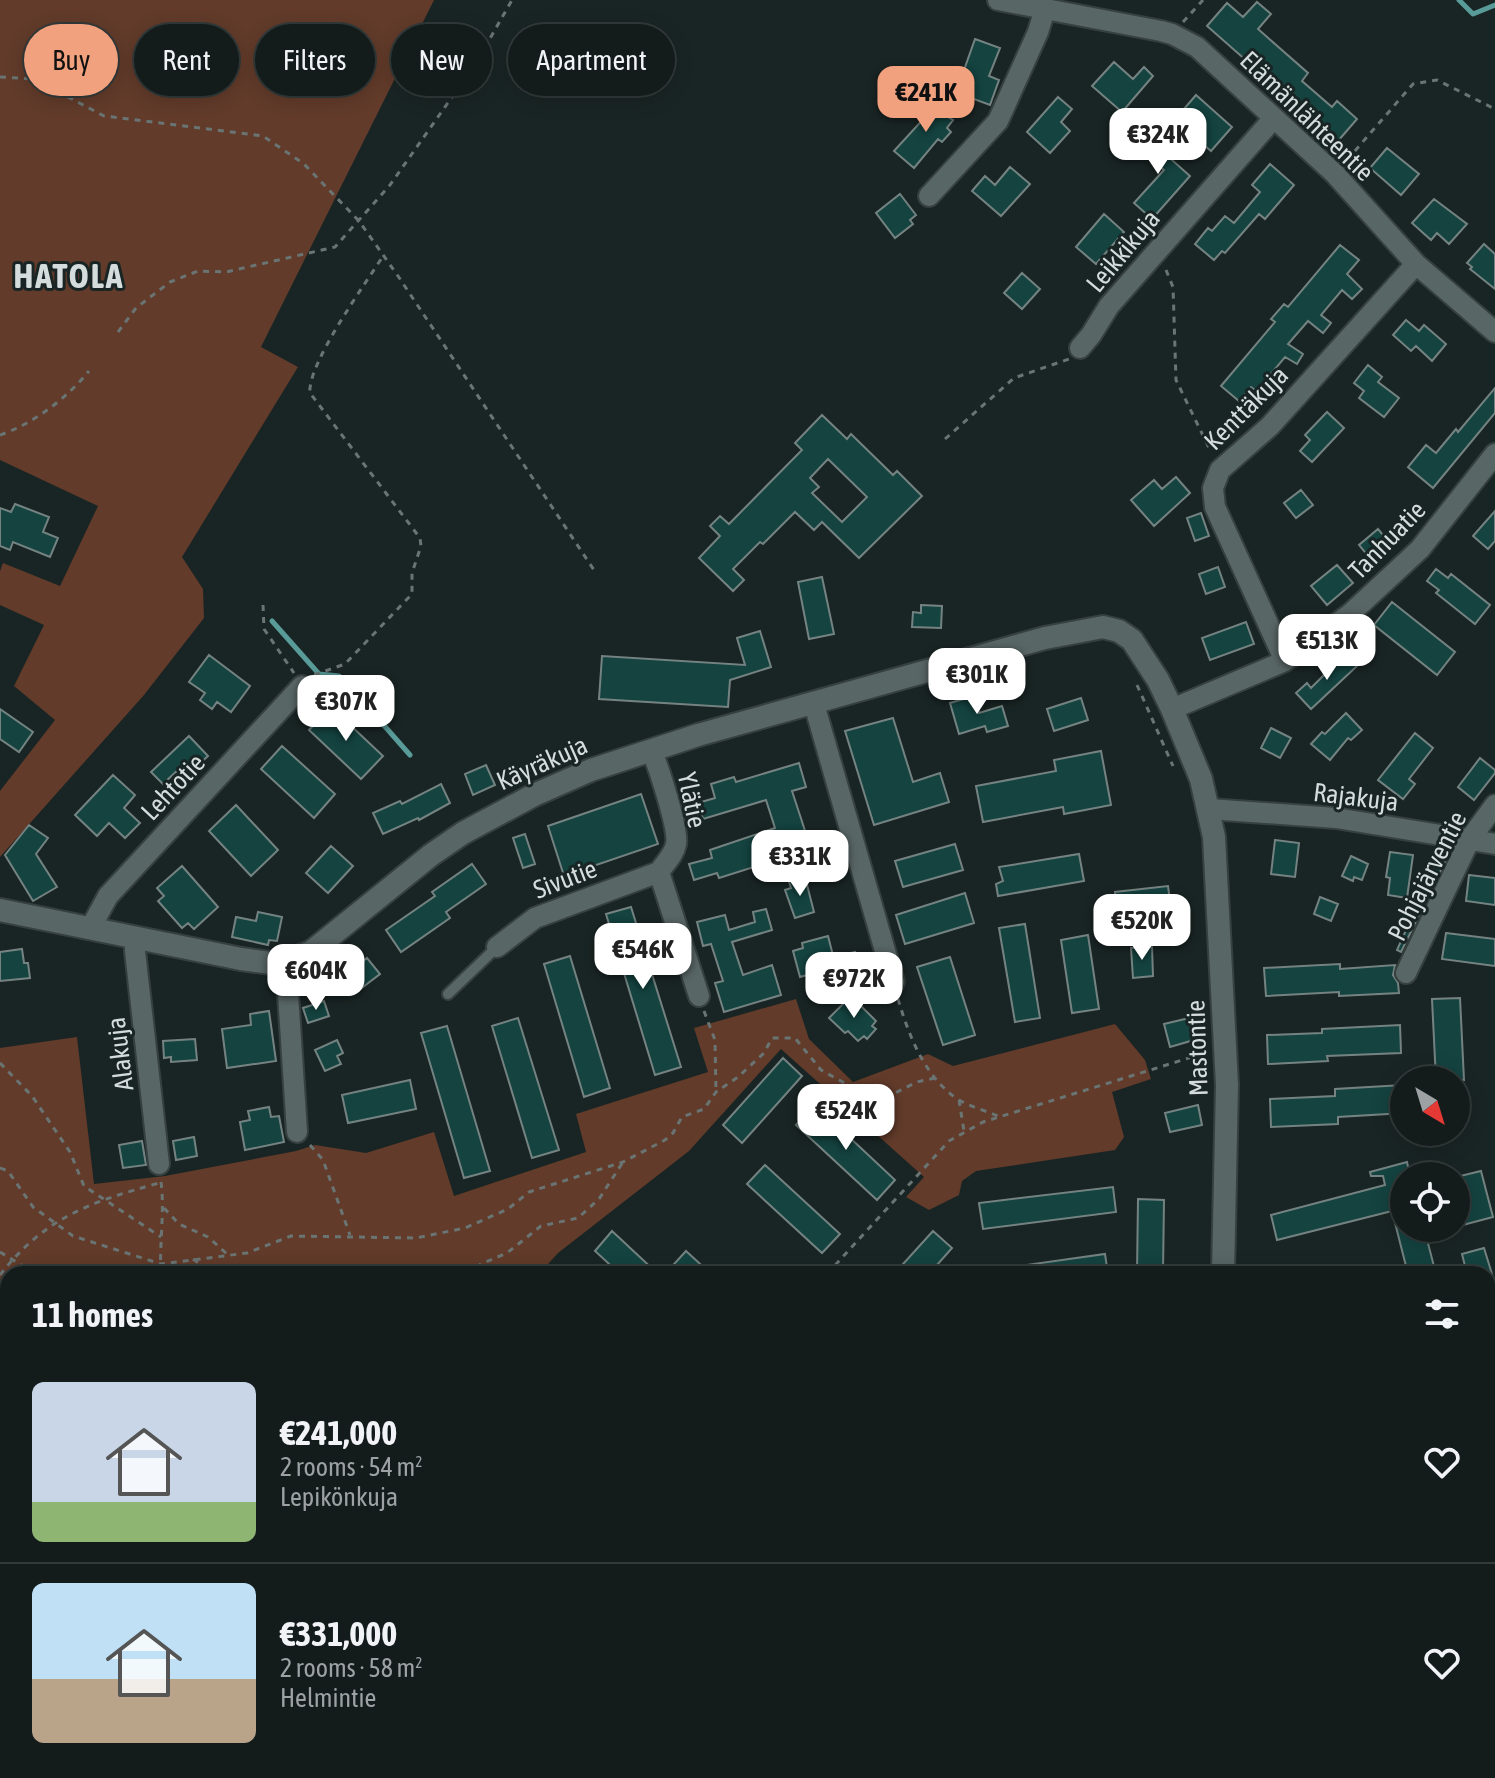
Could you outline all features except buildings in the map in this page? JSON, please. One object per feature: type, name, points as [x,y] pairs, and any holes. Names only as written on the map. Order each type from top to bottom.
[{"type":"street","name":"Elämänlähteentie","points":[[998,0],[1172,34],[1197,47],[1335,174],[1416,264],[1495,332]]},
{"type":"street","points":[[929,196],[998,121],[1038,32],[1045,9]]},
{"type":"street","name":"Leikkikuja","points":[[1080,348],[1109,306],[1273,119]]},
{"type":"street","name":"Kenttäkuja","points":[[1285,661],[1215,507],[1214,483],[1220,470],[1270,426],[1416,264]]},
{"type":"street","name":"Tanhuatie","points":[[1172,709],[1285,661],[1350,614],[1420,549],[1495,454]]},
{"type":"street","name":"Käyräkuja","points":[[286,963],[311,952],[431,855],[475,825],[562,782],[651,750],[1045,638],[1093,627],[1119,631],[1136,645]]},
{"type":"street","name":"Mastontie","points":[[1136,645],[1172,709],[1201,779],[1209,809],[1218,895],[1227,1085],[1223,1266]]},
{"type":"street","name":"Lehtotie","points":[[90,929],[108,896],[302,686]]},
{"type":"street","points":[[814,704],[894,982]]},
{"type":"street","name":"Ylätie","points":[[651,750],[658,764],[676,838],[672,855],[659,872]]},
{"type":"street","name":"Pohjajärventie","points":[[1406,973],[1470,839],[1495,805]]},
{"type":"street","name":"Rajakuja","points":[[1209,809],[1336,818],[1495,844]]},
{"type":"street","points":[[659,872],[699,996]]},
{"type":"street","name":"Sivutie","points":[[497,947],[535,918],[659,872]]},
{"type":"street","points":[[0,910],[264,963],[286,963],[297,1132]]},
{"type":"street","name":"Alakuja","points":[[135,939],[160,1173]]},
{"type":"lane","points":[[448,994],[497,947]]},
{"type":"path","points":[[118,332],[136,308],[170,282],[198,271],[226,272],[335,247],[390,185],[476,63],[512,0]]},
{"type":"path","points":[[1172,34],[1203,0]]},
{"type":"path","points":[[0,77],[34,79],[104,116],[263,136],[304,164],[359,221],[457,361],[596,573]]},
{"type":"path","points":[[1335,174],[1413,84],[1437,80],[1493,108]]},
{"type":"path","points":[[1158,250],[1173,287],[1176,380],[1220,470]]},
{"type":"path","points":[[263,605],[264,629],[302,686],[316,671],[345,664],[412,594],[412,573],[421,546],[420,538],[310,393],[309,383],[329,342],[383,256]]},
{"type":"path","points":[[945,439],[1014,378],[1071,359],[1080,348]]},
{"type":"path","points":[[0,435],[21,428],[77,386],[89,371]]},
{"type":"path","points":[[1137,684],[1178,778]]},
{"type":"path","points":[[894,982],[908,1032],[935,1078],[959,1100],[1000,1117]]},
{"type":"path","points":[[699,996],[715,1040],[716,1092]]},
{"type":"path","points":[[0,1168],[8,1171],[33,1207],[73,1236],[161,1264],[247,1253],[291,1236],[416,1238],[465,1228],[508,1209],[529,1192],[623,1162],[665,1140],[682,1117],[704,1109],[716,1092],[764,1053],[772,1038],[795,1038],[821,1070],[857,1090],[895,1093],[917,1082],[935,1078]]},
{"type":"path","points":[[834,1266],[949,1141],[964,1131],[1205,1053],[1206,1065]]},
{"type":"path","points":[[0,1063],[32,1096],[70,1152],[84,1186],[161,1237]]},
{"type":"path","points":[[959,1100],[964,1131]]},
{"type":"path","points":[[297,1132],[323,1160],[350,1235]]},
{"type":"path","points":[[478,1266],[507,1253],[541,1226],[578,1218],[599,1199],[623,1162]]},
{"type":"path","points":[[7,1266],[53,1223],[160,1173],[164,1208],[161,1264]]},
{"type":"path","points":[[164,1208],[179,1224],[208,1237],[228,1255]]},
{"type":"path","points":[[0,1252],[24,1266]]},
{"type":"path","points":[[193,1259],[203,1266]]},
{"type":"shaded area","points":[[0,0],[434,0],[422,24],[391,24],[391,86],[261,347],[298,367],[182,557],[203,589],[204,618],[144,695],[0,857],[0,791],[55,720],[14,686],[44,625],[0,605],[0,571],[3,563],[60,586],[98,506],[0,460]]},
{"type":"shaded area","points":[[796,999],[809,1039],[853,1082],[928,1054],[953,1066],[1115,1024],[1145,1060],[1151,1079],[1112,1092],[1124,1137],[1115,1150],[976,1171],[962,1181],[959,1195],[929,1210],[906,1197],[924,1177],[781,1049],[689,1151],[558,1253],[546,1266],[0,1266],[0,1048],[77,1037],[94,1184],[165,1176],[315,1145],[366,1153],[434,1132],[454,1196],[586,1152],[576,1114],[708,1072],[694,1028]]},
{"type":"waterway","points":[[1459,0],[1473,14],[1495,5]]},
{"type":"waterway","points":[[272,621],[319,674],[339,676],[345,681],[410,755]]},
{"type":"district","name":"HATOLA","points":[[69,276]]}]
